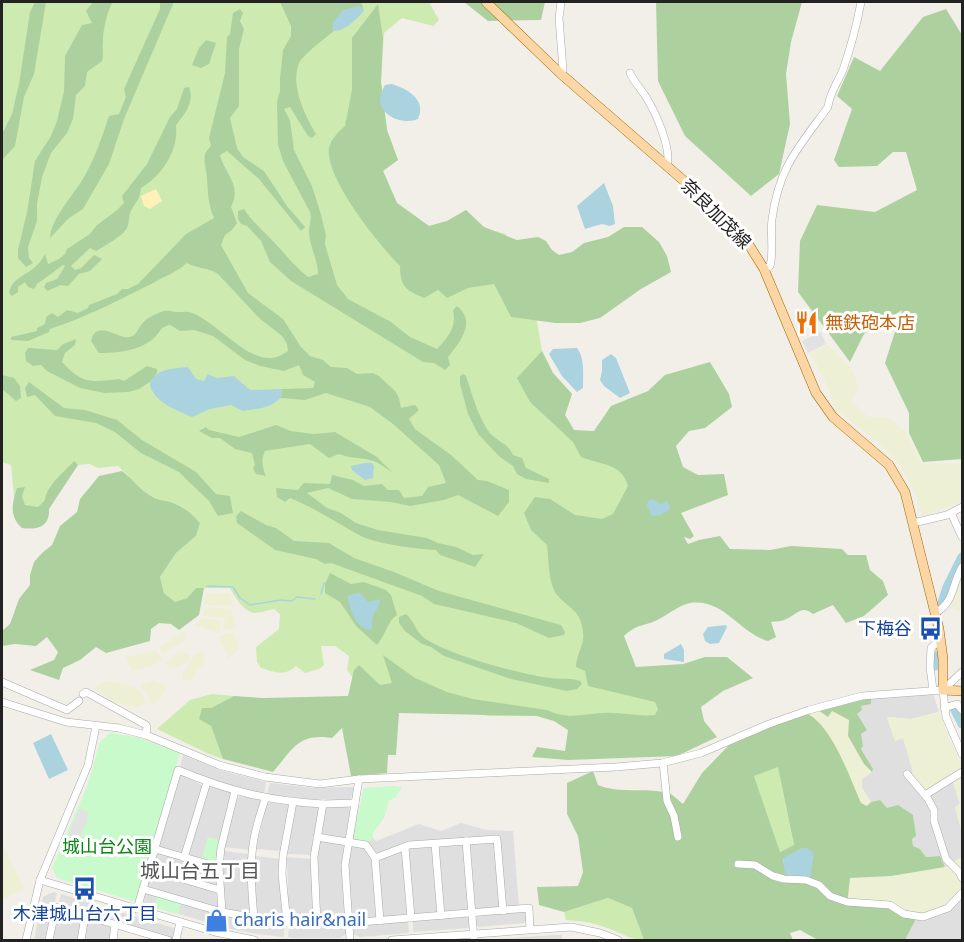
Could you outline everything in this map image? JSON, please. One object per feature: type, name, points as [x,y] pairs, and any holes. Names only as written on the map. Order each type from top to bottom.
[{"type":"main road","name":"奈良加茂線","points":[[486,2],[561,74],[698,193],[738,231],[750,246],[764,269],[816,393],[833,417],[890,465],[905,492],[941,643],[938,690]]},
{"type":"main road","points":[[938,690],[963,691]]},
{"type":"street","points":[[561,2],[559,18],[563,70],[561,74]]},
{"type":"street","points":[[764,269],[770,266],[772,260],[770,231],[777,188],[790,159],[828,107],[829,99],[843,70],[851,45],[861,2]]},
{"type":"street","points":[[630,73],[647,99],[662,131],[668,161],[667,167]]},
{"type":"street","points":[[913,523],[951,513],[963,507]]},
{"type":"street","points":[[951,513],[963,537]]},
{"type":"street","points":[[935,613],[947,606],[957,576],[963,567]]},
{"type":"street","points":[[2,702],[66,723],[119,728],[146,735],[219,765],[264,777],[320,784],[359,779],[616,768],[663,763],[700,753],[809,710],[862,696],[938,690],[963,672]]},
{"type":"street","points":[[2,682],[67,710],[86,692],[146,725],[146,735]]},
{"type":"street","points":[[938,690],[949,726],[963,754]]},
{"type":"street","points":[[944,708],[957,704],[963,710]]},
{"type":"street","points":[[26,940],[40,880],[88,765],[96,726]]},
{"type":"street","points":[[663,763],[667,801],[674,816],[678,837]]},
{"type":"street","points":[[137,909],[178,770],[207,782],[265,799],[323,804],[355,803]]},
{"type":"street","points":[[925,795],[963,772]]},
{"type":"street","points":[[907,774],[925,795],[934,810],[934,821],[946,859],[963,878]]},
{"type":"street","points":[[350,940],[345,865],[359,779]]},
{"type":"street","points":[[184,858],[207,782]]},
{"type":"street","points":[[222,912],[219,867],[222,841],[235,791]]},
{"type":"street","points":[[254,919],[251,880],[252,852],[265,799]]},
{"type":"street","points":[[287,923],[282,874],[293,802]]},
{"type":"street","points":[[317,924],[314,857],[323,804]]},
{"type":"street","points":[[317,837],[366,845],[375,858],[380,921]]},
{"type":"street","points":[[375,858],[405,847],[497,839],[503,910]]},
{"type":"street","points":[[466,841],[474,937]]},
{"type":"street","points":[[435,844],[441,916]]},
{"type":"street","points":[[405,847],[411,918]]},
{"type":"street","points":[[155,849],[219,867]]},
{"type":"street","points":[[738,864],[755,865],[773,876],[784,879],[806,880],[819,885],[830,896],[847,902],[890,905],[904,914],[923,917],[948,908],[963,893]]},
{"type":"street","points":[[149,869],[220,890]]},
{"type":"street","points":[[40,880],[180,922],[254,940]]},
{"type":"street","points":[[143,889],[222,912],[287,923],[349,923],[529,908],[530,929]]},
{"type":"street","points":[[49,940],[56,907],[145,937],[168,940]]},
{"type":"street","points":[[81,940],[85,915]]},
{"type":"street","points":[[176,940],[180,922]]},
{"type":"street","points":[[113,940],[115,925]]},
{"type":"street","points":[[392,940],[474,937],[530,929],[581,929],[618,940]]},
{"type":"shaded area","points":[[821,332],[826,344],[808,353],[802,341]]},
{"type":"shaded area","points":[[933,693],[939,712],[911,719],[887,717],[895,741],[903,737],[913,772],[951,776],[960,804],[955,807],[962,833],[962,857],[945,867],[940,856],[926,857],[920,849],[913,846],[912,839],[880,800],[871,802],[862,788],[862,779],[873,770],[861,749],[863,746],[856,714],[862,710],[861,706],[871,698]]},
{"type":"shaded area","points":[[183,755],[220,770],[266,782],[264,794],[221,783],[180,767]]},
{"type":"shaded area","points":[[182,775],[203,786],[181,854],[159,846]]},
{"type":"shaded area","points":[[270,783],[314,788],[352,787],[354,789],[350,800],[303,799],[267,794]]},
{"type":"shaded area","points":[[211,787],[231,793],[217,863],[189,855]]},
{"type":"shaded area","points":[[240,796],[260,800],[261,803],[250,850],[224,847]]},
{"type":"shaded area","points":[[269,802],[290,807],[281,851],[256,849]]},
{"type":"shaded area","points":[[297,805],[319,809],[312,855],[287,854]]},
{"type":"shaded area","points":[[348,806],[350,809],[345,840],[320,835],[326,807]]},
{"type":"shaded area","points":[[80,808],[89,812],[86,817],[88,819],[70,855],[61,851]]},
{"type":"shaded area","points":[[461,823],[487,830],[513,831],[519,907],[508,908],[505,905],[500,838],[443,840],[379,854],[368,843],[373,838],[376,841],[419,824],[441,831]]},
{"type":"shaded area","points":[[320,840],[344,844],[342,869],[345,919],[343,921],[320,920],[316,871]]},
{"type":"shaded area","points":[[492,843],[495,845],[500,906],[478,910],[475,908],[470,846]]},
{"type":"shaded area","points":[[462,844],[465,846],[470,908],[468,911],[446,913],[443,911],[438,849],[440,846]]},
{"type":"shaded area","points":[[353,845],[364,847],[372,858],[377,916],[375,919],[354,920],[352,918],[348,870],[350,849]]},
{"type":"shaded area","points":[[429,846],[433,848],[438,911],[436,914],[415,915],[408,851],[409,848]]},
{"type":"shaded area","points":[[224,851],[249,854],[252,913],[249,916],[226,911],[224,908],[222,869]]},
{"type":"shaded area","points":[[399,852],[402,853],[407,914],[385,918],[382,916],[378,863]]},
{"type":"shaded area","points":[[159,853],[215,870],[217,885],[155,868],[153,866]]},
{"type":"shaded area","points":[[255,856],[281,859],[284,918],[282,920],[257,915]]},
{"type":"shaded area","points":[[287,857],[312,859],[315,919],[313,922],[289,919]]},
{"type":"shaded area","points":[[153,873],[216,892],[219,907],[149,888],[147,886]]},
{"type":"shaded area","points":[[53,892],[57,893],[46,940],[34,940],[43,897]]},
{"type":"shaded area","points":[[147,893],[219,915],[217,925],[144,904]]},
{"type":"shaded area","points":[[960,893],[962,940],[905,940],[916,919]]},
{"type":"shaded area","points":[[61,894],[174,928],[174,938],[58,905]]},
{"type":"shaded area","points":[[60,911],[81,918],[78,940],[51,940],[57,913]]},
{"type":"shaded area","points":[[524,912],[527,914],[525,923],[479,927],[476,925],[478,915]]},
{"type":"shaded area","points":[[223,916],[284,926],[284,937],[221,927]]},
{"type":"shaded area","points":[[468,916],[471,919],[469,928],[413,932],[413,921]]},
{"type":"shaded area","points":[[90,920],[110,926],[112,929],[110,940],[84,940],[87,922]]},
{"type":"shaded area","points":[[408,921],[409,933],[360,937],[353,934],[355,925]]},
{"type":"shaded area","points":[[289,926],[343,926],[346,934],[340,938],[292,938],[288,937]]},
{"type":"shaded area","points":[[562,935],[562,940],[485,940]]},
{"type":"green space","points":[[2,2],[429,2],[439,20],[433,26],[402,18],[384,33],[381,82],[387,130],[398,160],[383,171],[397,203],[429,226],[447,221],[466,210],[482,227],[506,234],[536,316],[542,351],[553,373],[572,394],[565,415],[574,430],[594,436],[641,490],[590,621],[664,703],[663,727],[569,730],[554,721],[537,716],[488,716],[362,690],[347,670],[349,656],[335,646],[321,646],[324,665],[319,669],[305,673],[296,666],[287,672],[279,673],[261,668],[257,662],[256,647],[279,629],[280,614],[274,609],[250,612],[240,603],[230,588],[196,588],[187,598],[175,602],[164,593],[160,577],[176,553],[195,537],[200,523],[182,507],[147,494],[118,466],[98,468],[90,464],[77,465],[38,516],[14,496],[11,465],[2,462]]},
{"type":"green space","points":[[35,2],[46,2],[34,74],[24,97],[15,146],[2,160],[2,134],[12,114],[30,12]]},
{"type":"green space","points":[[93,2],[113,2],[103,36],[102,61],[87,72],[85,86],[76,95],[73,119],[67,133],[51,153],[42,177],[37,204],[37,221],[28,247],[29,258],[33,263],[26,267],[18,258],[18,250],[35,161],[51,136],[57,121],[64,91],[65,56],[82,25],[92,23],[86,11]]},
{"type":"green space","points":[[160,2],[174,2],[124,119],[109,164],[83,209],[69,218],[50,238],[54,223],[92,162],[109,116],[119,114],[126,97],[124,89],[160,9]]},
{"type":"green space","points":[[280,2],[361,2],[363,7],[299,63],[296,81],[300,100],[316,134],[312,138],[308,136],[290,107],[284,109],[290,120],[294,150],[312,186],[320,211],[326,235],[325,244],[337,285],[348,299],[391,322],[410,337],[437,349],[451,331],[454,322],[453,310],[457,306],[463,312],[466,325],[461,338],[448,357],[450,365],[445,370],[434,363],[423,362],[291,281],[270,262],[261,241],[238,219],[238,211],[244,209],[308,277],[318,274],[309,237],[310,212],[283,161],[278,145],[277,102],[283,50],[291,36],[291,26]]},
{"type":"green space","points":[[464,2],[545,2],[541,20],[488,21]]},
{"type":"green space","points":[[656,2],[802,2],[791,42],[786,74],[790,124],[779,174],[751,196],[685,136],[658,81]]},
{"type":"green space","points":[[378,4],[383,38],[381,82],[387,130],[398,160],[383,171],[397,203],[429,226],[447,221],[466,210],[484,227],[517,240],[538,237],[546,241],[559,255],[572,252],[584,243],[608,237],[624,227],[642,227],[659,242],[667,256],[671,272],[641,289],[600,318],[580,323],[555,323],[511,317],[494,284],[468,288],[447,298],[438,290],[424,298],[408,290],[401,279],[400,266],[367,228],[355,210],[335,176],[330,161],[329,148],[335,136],[345,126],[352,90],[352,38]]},
{"type":"green space","points":[[240,9],[243,13],[240,21],[244,29],[239,49],[239,106],[230,118],[237,148],[243,157],[264,171],[287,206],[305,227],[301,231],[259,179],[227,151],[220,155],[234,186],[234,199],[231,207],[237,223],[225,235],[221,245],[248,293],[283,319],[301,347],[310,356],[323,360],[331,367],[347,368],[357,374],[373,373],[379,376],[395,391],[401,408],[415,405],[419,410],[409,419],[415,429],[451,455],[478,480],[487,481],[509,490],[509,502],[498,516],[458,495],[410,506],[352,499],[328,488],[307,493],[327,508],[341,513],[356,523],[378,530],[427,538],[473,555],[484,554],[475,567],[440,555],[436,550],[396,546],[366,538],[299,502],[290,498],[285,502],[277,497],[276,488],[298,490],[304,483],[330,484],[332,475],[353,480],[364,486],[382,484],[388,490],[399,490],[404,498],[422,496],[428,487],[446,483],[439,465],[370,407],[326,393],[305,400],[281,398],[282,389],[313,388],[315,382],[303,375],[299,365],[284,371],[260,366],[245,360],[213,336],[194,330],[180,331],[170,325],[162,328],[149,342],[128,350],[99,353],[91,341],[93,335],[101,330],[131,337],[143,322],[163,311],[168,311],[192,313],[241,347],[261,357],[280,356],[288,351],[283,337],[259,318],[214,272],[187,263],[129,295],[50,329],[49,332],[28,341],[11,340],[11,337],[37,331],[37,328],[45,324],[46,317],[52,313],[58,317],[67,310],[78,313],[88,308],[89,305],[117,294],[122,289],[138,284],[186,234],[214,218],[209,198],[205,157],[211,146],[209,138],[225,73],[227,37],[230,34],[233,13]]},
{"type":"green space","points":[[946,9],[962,35],[962,459],[923,462],[909,433],[909,413],[885,363],[902,310],[864,334],[850,362],[798,292],[800,241],[817,205],[875,212],[917,190],[906,152],[893,152],[877,166],[839,167],[834,160],[852,109],[837,96],[854,57],[880,71],[923,17]]},
{"type":"green space","points":[[206,40],[216,43],[209,64],[201,68],[192,65],[199,48]]},
{"type":"green space","points":[[189,87],[190,103],[176,125],[172,153],[156,177],[141,188],[139,198],[131,211],[127,228],[118,237],[96,251],[90,248],[71,266],[75,270],[81,268],[94,255],[102,259],[90,271],[79,274],[68,286],[61,285],[47,291],[44,287],[46,283],[57,279],[65,266],[63,265],[37,284],[34,289],[28,287],[25,282],[12,296],[9,293],[11,286],[36,267],[45,254],[48,264],[59,259],[67,249],[90,234],[96,226],[124,203],[122,196],[147,164],[170,117],[177,109],[184,88]]},
{"type":"green space","points":[[76,339],[75,345],[65,353],[62,362],[82,378],[94,381],[119,379],[124,381],[147,366],[157,369],[157,373],[150,382],[139,389],[129,392],[104,393],[80,388],[47,371],[41,365],[33,366],[26,361],[25,353],[28,348],[57,350],[63,344]]},
{"type":"green space","points":[[828,345],[851,368],[859,387],[851,400],[868,417],[889,418],[905,431],[922,464],[962,463],[962,500],[923,516],[916,495],[899,464],[883,447],[836,409],[823,376],[810,353]]},
{"type":"green space","points":[[542,351],[553,373],[572,394],[565,415],[574,430],[594,431],[611,406],[648,391],[665,375],[710,362],[729,394],[732,407],[705,428],[689,431],[676,446],[683,467],[698,475],[724,474],[728,495],[681,513],[694,536],[690,539],[684,537],[688,544],[720,536],[730,549],[770,550],[791,546],[842,549],[848,555],[866,555],[870,570],[883,581],[888,595],[864,616],[846,623],[833,605],[813,614],[806,610],[799,611],[784,620],[771,622],[776,637],[768,641],[748,631],[722,611],[702,603],[683,605],[656,621],[629,632],[624,636],[636,667],[683,664],[705,657],[727,657],[753,678],[723,691],[701,707],[704,721],[717,737],[677,756],[568,760],[532,757],[537,747],[565,751],[568,730],[554,721],[537,716],[399,713],[396,755],[388,755],[387,773],[351,776],[342,728],[332,738],[311,738],[297,744],[273,772],[223,759],[211,726],[199,719],[202,708],[211,708],[234,696],[263,698],[348,696],[354,670],[359,665],[380,685],[392,683],[383,655],[415,678],[447,692],[473,699],[547,710],[569,716],[610,713],[655,715],[658,709],[655,702],[588,686],[585,671],[576,667],[583,636],[580,619],[554,590],[550,578],[547,545],[531,530],[524,513],[535,497],[550,499],[575,515],[602,519],[613,514],[628,486],[625,478],[616,469],[581,457],[573,442],[530,402],[517,378]]},
{"type":"green space","points":[[463,374],[466,376],[483,423],[490,433],[508,447],[513,455],[522,458],[526,468],[549,479],[549,483],[526,479],[517,474],[513,466],[500,457],[478,434],[468,414],[460,384],[460,376]]},
{"type":"green space","points":[[2,375],[14,378],[20,386],[21,398],[16,401],[2,389]]},
{"type":"green space","points":[[29,382],[64,408],[85,410],[117,420],[142,440],[196,472],[216,494],[230,496],[233,513],[218,516],[209,501],[179,472],[141,453],[115,432],[96,423],[55,416],[35,395],[27,397],[25,388]]},
{"type":"green space","points":[[276,425],[291,431],[314,434],[335,432],[377,457],[393,473],[367,459],[339,454],[329,458],[310,444],[265,451],[262,463],[266,476],[256,474],[253,468],[255,465],[252,453],[235,449],[220,438],[212,438],[199,431],[206,427],[209,430],[239,437]]},
{"type":"green space","points":[[74,461],[78,465],[49,509],[45,523],[37,528],[22,528],[13,514],[17,488],[25,487],[22,496],[25,505],[38,507],[45,500],[52,484]]},
{"type":"green space","points":[[122,471],[147,494],[181,507],[200,523],[196,536],[176,553],[160,577],[164,593],[175,602],[187,598],[196,588],[204,588],[199,615],[179,630],[171,624],[159,623],[151,629],[150,641],[106,653],[96,647],[80,660],[63,668],[59,680],[30,670],[54,660],[58,652],[47,637],[36,646],[15,644],[2,646],[2,631],[10,624],[19,599],[30,585],[34,562],[52,545],[60,526],[77,512],[80,499],[99,476]]},
{"type":"green space","points":[[241,511],[276,528],[294,541],[329,543],[354,558],[439,591],[561,625],[565,632],[564,635],[549,638],[516,623],[434,604],[422,596],[331,563],[325,564],[316,559],[275,550],[237,523],[236,516]]},
{"type":"green space","points":[[330,573],[351,584],[364,582],[386,590],[391,595],[397,615],[377,645],[356,626],[340,602],[325,593],[325,584]]},
{"type":"green space","points":[[962,577],[962,612],[950,607]]},
{"type":"green space","points":[[207,593],[230,593],[233,606],[203,605]]},
{"type":"green space","points":[[205,607],[231,609],[236,627],[223,629],[225,619],[203,616]]},
{"type":"green space","points":[[406,614],[423,637],[447,650],[515,671],[548,678],[575,680],[582,684],[577,689],[567,691],[511,679],[444,656],[405,631],[399,623],[399,617]]},
{"type":"green space","points":[[202,618],[222,621],[219,634],[194,625]]},
{"type":"green space","points":[[184,631],[187,639],[163,653],[160,647]]},
{"type":"green space","points":[[234,632],[239,648],[228,659],[219,636]]},
{"type":"green space","points":[[156,651],[163,659],[154,665],[133,671],[125,657]]},
{"type":"green space","points":[[180,651],[191,655],[188,662],[173,669],[164,663]]},
{"type":"green space","points":[[203,652],[204,664],[191,681],[183,680],[182,675],[194,654]]},
{"type":"green space","points":[[154,680],[166,686],[162,696],[153,705],[140,685]]},
{"type":"green space","points":[[110,681],[136,687],[146,701],[145,704],[135,708],[111,702],[103,692],[94,689],[100,682]]},
{"type":"green space","points":[[212,694],[234,696],[211,708],[211,726],[223,759],[157,729],[190,700]]},
{"type":"green space","points":[[871,698],[871,704],[861,706],[862,710],[857,714],[867,730],[861,734],[863,746],[861,749],[873,769],[872,772],[864,764],[848,736],[849,720],[832,711],[828,717],[818,710]]},
{"type":"green space","points":[[818,710],[832,711],[849,720],[848,736],[864,764],[872,772],[862,779],[862,788],[871,802],[868,806],[861,803],[828,734],[806,713]]},
{"type":"green space","points":[[939,712],[962,765],[962,833],[955,807],[960,804],[951,777],[925,793],[910,775],[913,772],[903,738],[895,741],[887,717],[911,719]]},
{"type":"green space","points":[[806,713],[815,719],[832,740],[861,803],[867,806],[871,802],[880,800],[887,808],[898,805],[913,815],[916,836],[912,839],[913,846],[920,849],[926,857],[940,856],[945,867],[891,876],[850,878],[847,905],[889,906],[916,919],[905,940],[818,940],[800,930],[790,933],[793,940],[644,940],[632,908],[608,898],[564,912],[539,905],[537,887],[578,886],[583,872],[578,836],[567,814],[567,783],[593,771],[598,785],[606,788],[667,793],[683,804],[702,773],[731,743]],"holes":[[[778,767],[794,845],[780,852],[754,776]],[[803,848],[809,877],[786,874],[783,859]]]},
{"type":"green space","name":"城山台公園","points":[[110,733],[137,737],[180,753],[136,900],[133,901],[57,878],[52,868],[88,784],[100,742]]},
{"type":"green space","points":[[778,766],[794,846],[779,852],[754,776]]},
{"type":"green space","points":[[402,787],[396,797],[389,801],[384,818],[373,833],[373,838],[368,843],[354,841],[352,838],[364,788]]},
{"type":"green space","points":[[208,837],[220,841],[217,863],[214,864],[201,860]]},
{"type":"green space","points":[[2,842],[24,889],[2,900]]},
{"type":"green space","points":[[962,857],[962,928],[960,894],[949,907],[916,919],[846,905],[850,878],[891,876],[945,867]]},
{"type":"green space","points":[[157,896],[181,903],[178,914],[154,907]]},
{"type":"green space","points":[[608,898],[632,908],[644,940],[628,937],[595,924],[566,920],[564,912]]},
{"type":"sand","points":[[156,189],[162,201],[150,209],[144,206],[141,196]]},
{"type":"water","points":[[358,6],[364,11],[346,27],[333,31],[332,24],[343,10]]},
{"type":"water","points":[[392,84],[410,92],[418,101],[420,112],[418,119],[400,120],[384,111],[380,99],[381,93],[385,85]]},
{"type":"water","points":[[604,183],[613,206],[615,224],[610,226],[602,224],[585,229],[577,206]]},
{"type":"water","points":[[577,348],[582,362],[583,388],[577,392],[562,376],[549,354],[553,349]]},
{"type":"water","points":[[611,354],[616,358],[630,393],[620,398],[600,380],[602,360]]},
{"type":"water","points":[[188,367],[196,379],[204,381],[208,374],[217,378],[234,376],[250,390],[282,389],[281,398],[262,408],[243,411],[231,405],[210,409],[192,417],[162,402],[150,386],[159,373]]},
{"type":"water","points":[[372,463],[374,466],[373,478],[365,480],[352,470],[351,466]]},
{"type":"water","points":[[652,499],[661,504],[667,501],[670,506],[669,510],[652,516],[647,506],[648,501]]},
{"type":"water","points":[[362,594],[368,602],[380,599],[372,618],[371,630],[357,622],[352,612],[347,596]]},
{"type":"water","points":[[726,625],[719,643],[710,644],[705,641],[703,634],[708,627]]},
{"type":"water","points":[[681,644],[684,650],[684,662],[664,659],[664,654]]},
{"type":"water","points":[[51,734],[68,770],[49,779],[33,743]]},
{"type":"water","points":[[803,848],[808,848],[814,854],[810,877],[785,874],[783,858]]},
{"type":"waterway","points":[[941,606],[947,587],[962,557]]},
{"type":"waterway","points":[[321,594],[324,583]]},
{"type":"waterway","points":[[207,586],[233,587],[240,598],[250,605],[281,600],[292,601],[297,597],[315,599]]},
{"type":"waterway","points":[[934,655],[935,666]]},
{"type":"waterway","points":[[954,708],[962,724]]},
{"type":"place","name":"無鉄砲本店","points":[[807,323]]},
{"type":"place","name":"下梅谷","points":[[930,629]]},
{"type":"place","name":"木津城山台六丁目","points":[[85,888]]},
{"type":"place","name":"charis hair&nail","points":[[216,920]]},
{"type":"district","name":"城山台五丁目","points":[[200,871]]}]
